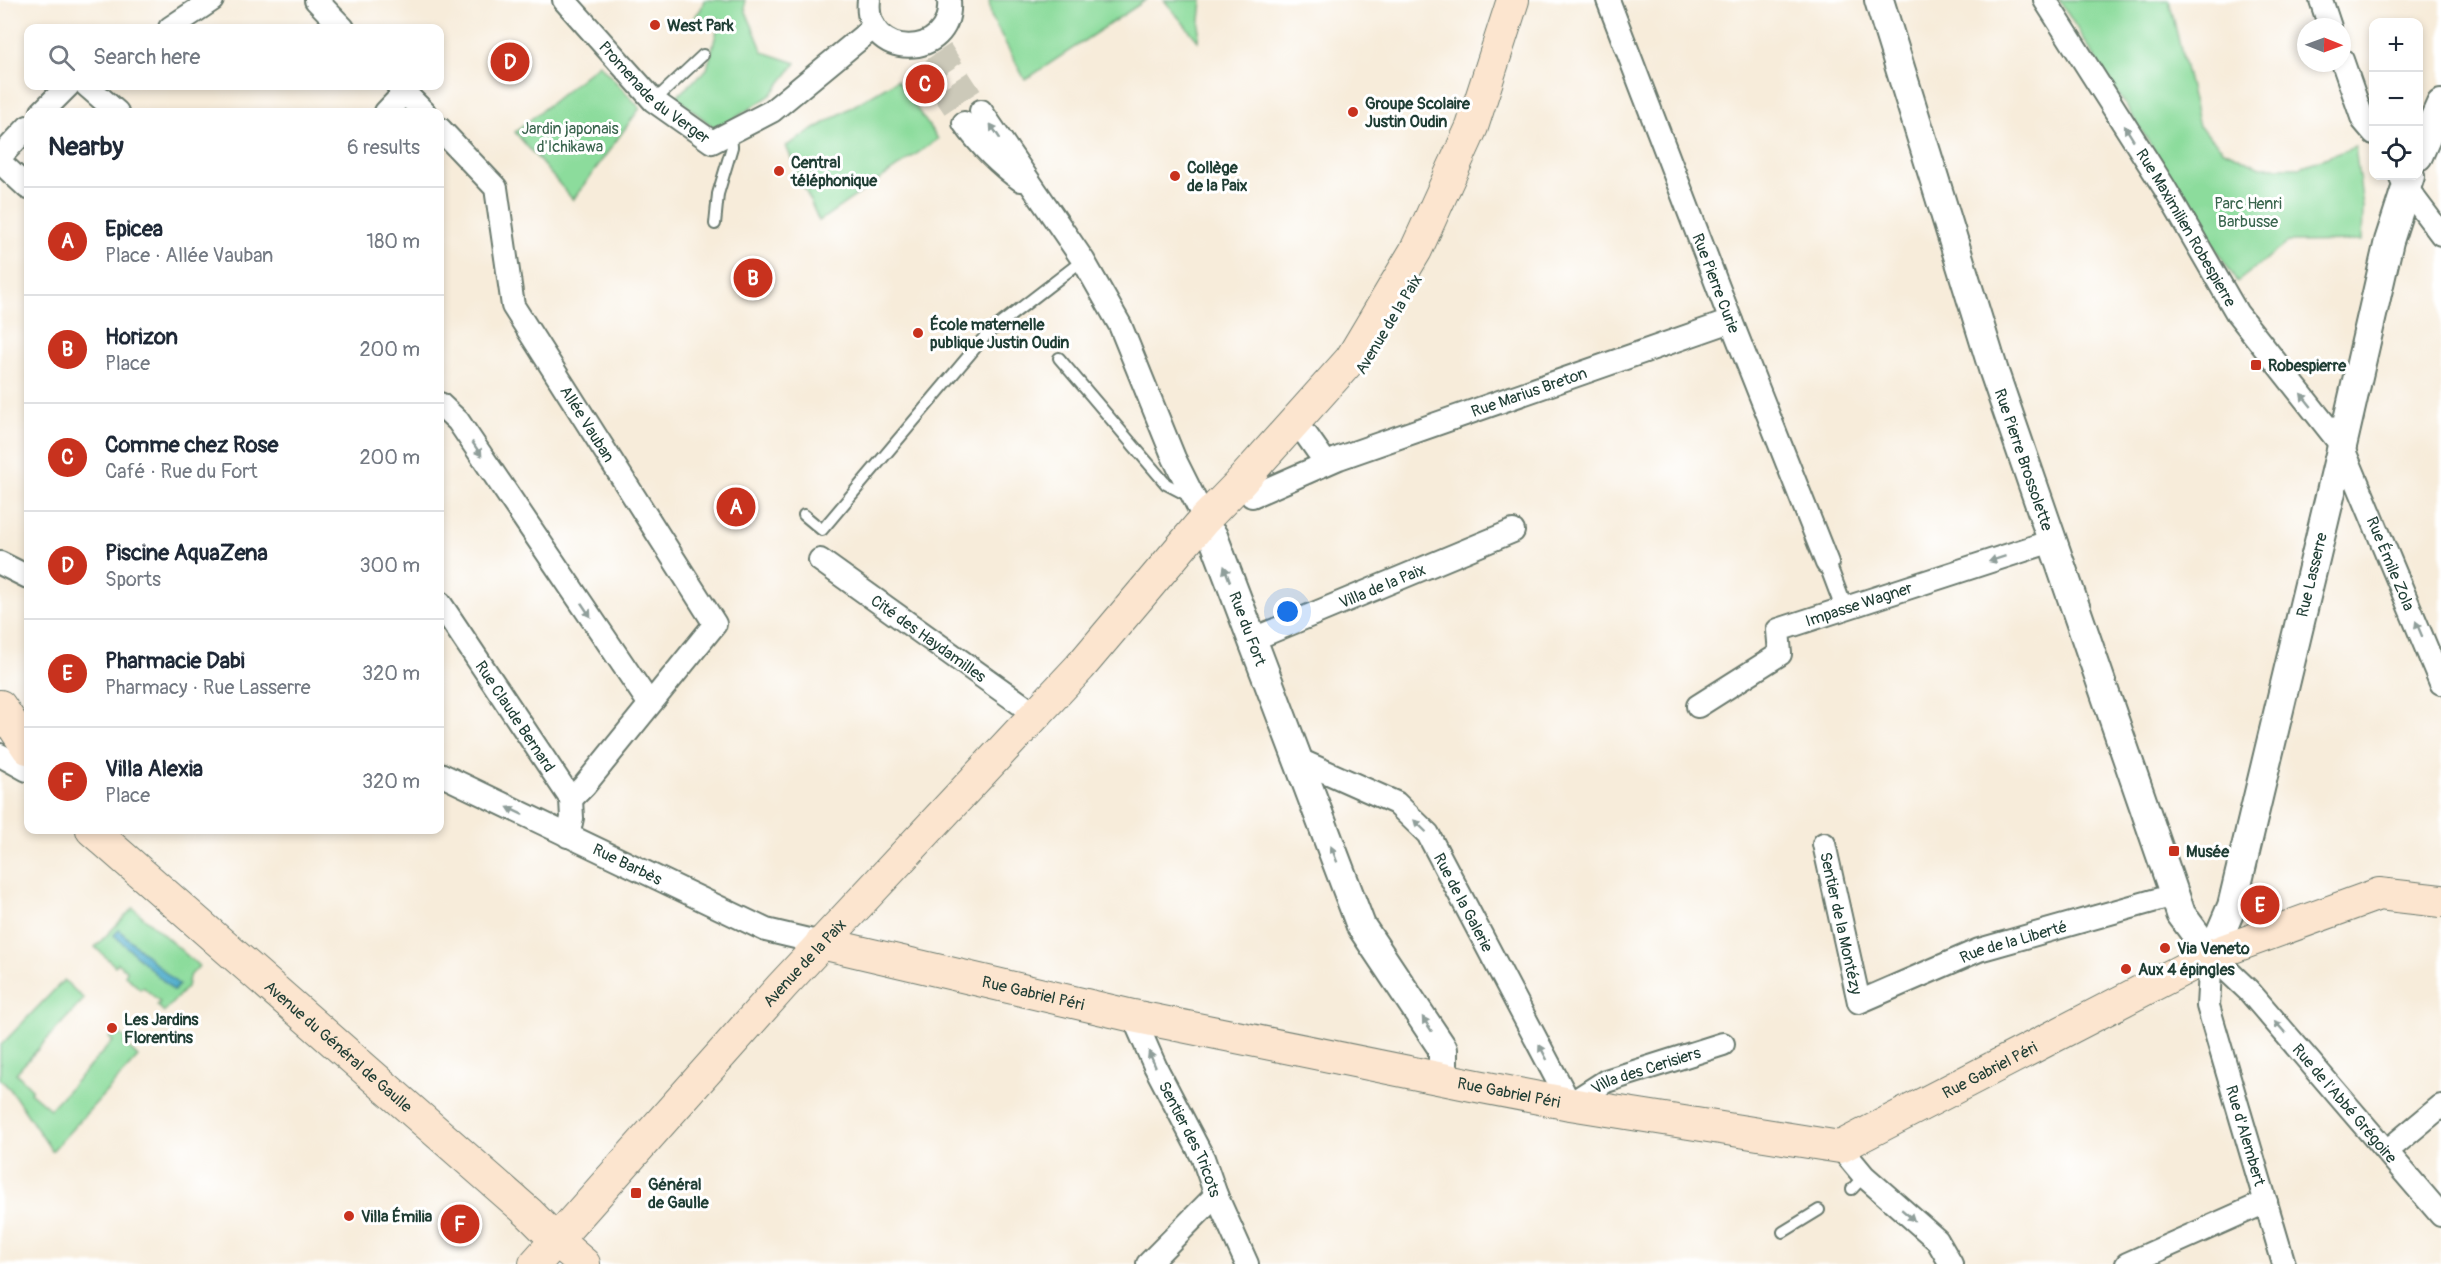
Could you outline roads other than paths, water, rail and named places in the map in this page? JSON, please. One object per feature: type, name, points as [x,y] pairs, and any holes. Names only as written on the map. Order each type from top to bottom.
[{"type":"main road","name":"Avenue de la Paix","points":[[535,1264],[821,943],[1080,667],[1203,518],[1238,485],[1351,359],[1416,250],[1472,127],[1513,0]]},
{"type":"main road","name":"Avenue de la Paix","points":[[1203,518],[1252,496],[1360,373],[1426,261],[1485,130],[1528,0]]},
{"type":"main road","points":[[0,706],[24,755]]},
{"type":"main road","points":[[0,728],[24,758]]},
{"type":"main road","name":"Avenue du Général de Gaulle","points":[[97,834],[529,1212],[584,1264]]},
{"type":"main road","name":"Rue Gabriel Péri","points":[[821,943],[1133,1016],[1570,1104],[1840,1147],[2211,955],[2379,894],[2441,901]]},
{"type":"street","points":[[177,24],[212,0]]},
{"type":"street","points":[[316,0],[339,24]]},
{"type":"street","points":[[869,0],[869,16],[882,37],[893,44],[928,49],[947,21],[949,0]]},
{"type":"street","name":"Rue Pierre Curie","points":[[1608,0],[1827,563]]},
{"type":"street","name":"Rue Pierre Brossolette","points":[[1879,0],[1994,372],[2178,905],[2211,955]]},
{"type":"street","name":"Rue Maximilien Robespierre","points":[[2045,0],[2164,187],[2237,313],[2342,446]]},
{"type":"street","points":[[2321,0],[2327,18]]},
{"type":"street","name":"Promenade du Verger","points":[[568,1],[654,101],[712,142],[772,111],[874,27]]},
{"type":"street","points":[[2346,72],[2363,120],[2369,128]]},
{"type":"street","points":[[46,108],[64,90]]},
{"type":"street","points":[[95,90],[113,99]]},
{"type":"street","points":[[389,108],[400,90]]},
{"type":"street","points":[[402,90],[420,108]]},
{"type":"street","points":[[2423,146],[2441,104]]},
{"type":"street","name":"Rue du Fort","points":[[972,117],[979,143],[997,162],[1020,180],[1033,186],[1083,260],[1120,325],[1203,518],[1361,926],[1443,1048],[1443,1078]]},
{"type":"street","points":[[0,157],[24,131]]},
{"type":"street","name":"Allée Vauban","points":[[444,133],[496,188],[513,306],[716,624],[571,799]]},
{"type":"street","points":[[0,162],[24,184]]},
{"type":"street","name":"Rue Lasserre","points":[[2211,955],[2232,906],[2405,180]]},
{"type":"street","points":[[2406,180],[2441,234]]},
{"type":"street","name":"Rue Marius Breton","points":[[1252,496],[1326,463],[1731,321]]},
{"type":"street","points":[[444,408],[458,421],[649,703]]},
{"type":"street","points":[[1307,436],[1326,463]]},
{"type":"street","name":"Rue Émile Zola","points":[[2342,446],[2441,683]]},
{"type":"street","name":"Villa de la Paix","points":[[1251,640],[1513,531]]},
{"type":"street","name":"Impasse Wagner","points":[[1698,706],[1780,654],[1778,630],[2052,541]]},
{"type":"street","name":"Cité des Haydamilles","points":[[820,560],[1036,715]]},
{"type":"street","points":[[0,563],[24,575]]},
{"type":"street","points":[[1827,563],[1844,608]]},
{"type":"street","name":"Rue Claude Bernard","points":[[444,609],[571,799]]},
{"type":"street","points":[[0,755],[24,762]]},
{"type":"street","name":"Rue de la Galerie","points":[[1297,759],[1396,802],[1428,834],[1570,1104]]},
{"type":"street","name":"Rue Barbès","points":[[444,776],[766,930],[821,943]]},
{"type":"street","points":[[568,836],[572,818],[571,799]]},
{"type":"street","name":"Sentier de la Montézy","points":[[1824,844],[1859,1002]]},
{"type":"street","name":"Rue de la Liberté","points":[[1859,1002],[1979,950],[2178,905]]},
{"type":"street","name":"Rue de l'Abbé Grégoire","points":[[2211,955],[2249,991],[2441,1215]]},
{"type":"street","name":"Rue d'Alembert","points":[[2211,955],[2208,1006],[2284,1264]]},
{"type":"street","name":"Sentier des Tricots","points":[[1133,1016],[1155,1066],[1203,1158],[1216,1195],[1247,1264]]},
{"type":"street","name":"Villa des Cerisiers","points":[[1570,1104],[1606,1081],[1723,1044]]},
{"type":"street","points":[[2386,1151],[2441,1106]]},
{"type":"street","points":[[1840,1147],[1858,1182],[1937,1240],[1951,1264]]},
{"type":"street","points":[[1148,1264],[1216,1195]]},
{"type":"street","points":[[2127,1264],[2266,1202]]},
{"type":"lane","points":[[654,101],[704,55]]},
{"type":"lane","points":[[715,224],[718,194],[732,147],[731,132]]},
{"type":"lane","points":[[804,515],[822,530],[987,334],[1083,260]]},
{"type":"lane","points":[[1059,358],[1166,483],[1203,518]]},
{"type":"lane","points":[[1784,1232],[1819,1210]]},
{"type":"water","points":[[119,930],[179,985],[174,991],[114,935]]},
{"type":"tunnel","points":[[941,50],[981,111]]},
{"type":"tunnel","points":[[923,62],[964,123]]},
{"type":"place","name":"West Park","points":[[655,25]]},
{"type":"place","name":"Piscine AquaZena","points":[[510,62]]},
{"type":"place","name":"Comme chez Rose","points":[[925,84]]},
{"type":"place","name":"Groupe Scolaire Justin Oudin","points":[[1353,112]]},
{"type":"place","name":"Central téléphonique","points":[[779,171]]},
{"type":"place","name":"Collège de la Paix","points":[[1175,176]]},
{"type":"place","name":"Horizon","points":[[753,278]]},
{"type":"place","name":"École maternelle publique Justin Oudin","points":[[918,333]]},
{"type":"place","name":"Robespierre","points":[[2256,365]]},
{"type":"place","name":"Epicea","points":[[736,507]]},
{"type":"place","name":"Musée","points":[[2174,851]]},
{"type":"place","name":"Pharmacie Dabi","points":[[2260,905]]},
{"type":"place","name":"Via Veneto","points":[[2165,948]]},
{"type":"place","name":"Aux 4 épingles","points":[[2126,969]]},
{"type":"place","name":"Les Jardins Florentins","points":[[112,1028]]},
{"type":"place","name":"Général de Gaulle","points":[[636,1193]]},
{"type":"place","name":"Villa Émilia","points":[[349,1216]]},
{"type":"place","name":"Villa Alexia","points":[[460,1224]]},
{"type":"park label","name":"Jardin japonais d'Ichikawa","points":[[570,137]]},
{"type":"park label","name":"Parc Henri Barbusse","points":[[2248,212]]}]
